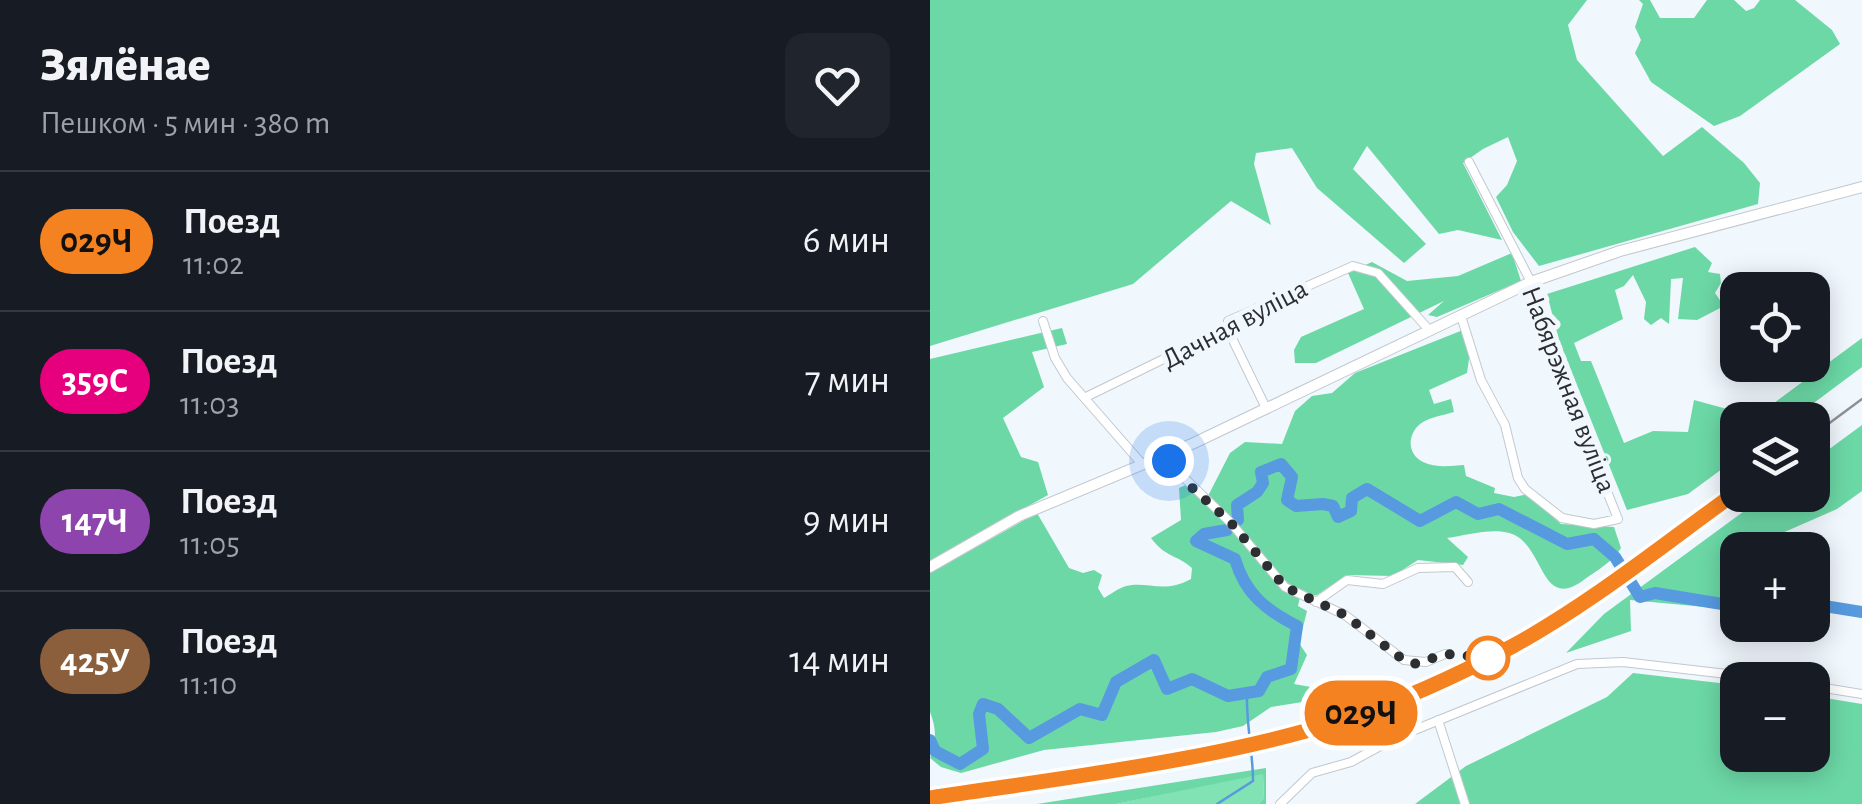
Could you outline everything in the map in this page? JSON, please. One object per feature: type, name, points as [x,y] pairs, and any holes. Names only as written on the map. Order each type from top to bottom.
[{"type":"street","name":"Набярэжная вуліца","points":[[1461,316],[1481,380],[1504,425],[1518,478],[1525,489],[1562,518],[1594,524],[1618,519],[1548,343],[1530,282],[1469,162]]},
{"type":"street","points":[[930,567],[1019,516],[1167,455],[1530,282],[1620,251],[1862,187]]},
{"type":"street","name":"Дачная вуліца","points":[[1086,397],[1227,328],[1228,320],[1347,268],[1370,270],[1384,278],[1430,331]]},
{"type":"street","points":[[1043,321],[1055,358],[1067,378],[1142,464]]},
{"type":"street","points":[[1227,328],[1266,408]]},
{"type":"street","points":[[1167,455],[1174,468],[1231,523],[1285,587],[1345,615],[1404,660],[1426,662],[1446,654]]},
{"type":"street","points":[[1316,602],[1347,580],[1383,584],[1418,568],[1454,567],[1468,582]]},
{"type":"street","points":[[1280,804],[1312,773],[1350,762],[1396,738],[1546,674],[1588,662],[1720,673]]},
{"type":"street","points":[[1830,689],[1862,694]]},
{"type":"street","points":[[1438,720],[1465,804]]},
{"type":"green space","points":[[930,0],[1587,0],[1568,25],[1577,60],[1663,156],[1702,127],[1744,163],[1760,183],[1758,204],[1539,266],[1513,232],[1496,197],[1507,185],[1517,161],[1508,137],[1463,163],[1502,240],[1458,230],[1439,234],[1367,146],[1353,169],[1426,244],[1404,263],[1317,188],[1292,148],[1256,153],[1254,164],[1271,225],[1231,201],[1133,284],[930,346]]},
{"type":"green space","points":[[1639,0],[1650,0],[1660,18],[1694,18],[1707,0],[1734,0],[1746,11],[1760,0],[1795,0],[1832,30],[1840,44],[1740,116],[1714,126],[1651,82],[1635,53],[1641,40],[1635,27],[1643,4]]},
{"type":"green space","points":[[1695,247],[1712,263],[1708,272],[1720,274],[1715,293],[1720,308],[1697,320],[1678,319],[1683,278],[1671,279],[1669,324],[1661,318],[1651,325],[1644,319],[1646,302],[1633,275],[1615,290],[1623,319],[1574,343],[1581,361],[1591,361],[1624,443],[1653,431],[1688,432],[1694,400],[1720,407],[1720,470],[1688,494],[1627,510],[1559,340],[1547,294]]},
{"type":"green space","points":[[1512,253],[1521,281],[1437,317],[1428,315],[1444,301],[1316,363],[1295,363],[1294,350],[1301,337],[1364,309],[1348,273],[1372,262],[1407,281],[1458,276]]},
{"type":"green space","points":[[1062,328],[1067,344],[1032,352],[1044,387],[1003,418],[1021,457],[1038,462],[1048,495],[930,561],[930,359]]},
{"type":"green space","points":[[1463,330],[1470,352],[1467,373],[1429,390],[1434,404],[1451,399],[1454,412],[1418,426],[1411,437],[1414,454],[1433,465],[1464,465],[1466,476],[1495,488],[1494,493],[1514,497],[1528,494],[1561,524],[1614,527],[1621,548],[1605,565],[1571,587],[1561,588],[1552,585],[1527,545],[1511,533],[1484,532],[1447,538],[1468,557],[1463,565],[1418,560],[1393,576],[1347,575],[1317,595],[1300,597],[1298,606],[1307,611],[1299,643],[1307,655],[1294,684],[1311,687],[1335,680],[1340,689],[1334,697],[1271,707],[1243,726],[1216,732],[1044,750],[961,773],[941,767],[930,758],[935,735],[930,712],[930,573],[1037,513],[1069,568],[1083,573],[1094,570],[1102,575],[1098,588],[1104,598],[1126,586],[1164,586],[1191,579],[1192,568],[1151,538],[1181,520],[1179,488],[1188,484],[1208,496],[1230,453],[1245,442],[1282,444],[1295,411],[1312,396],[1332,393],[1355,373]]},
{"type":"green space","points":[[1862,338],[1862,367],[1815,402],[1775,402],[1802,382],[1830,382],[1830,362]]},
{"type":"green space","points":[[1862,425],[1862,491],[1837,509],[1785,532],[1720,532],[1720,608],[1630,600],[1631,631],[1566,653],[1604,614],[1743,512],[1830,512],[1830,449]]},
{"type":"green space","points":[[1633,673],[1720,683],[1720,772],[1830,772],[1830,699],[1862,704],[1862,804],[1415,804],[1466,766],[1607,697]]},
{"type":"green space","points":[[1266,768],[1266,804],[1259,804],[1264,798],[1263,774],[1116,804],[1037,804]]},
{"type":"green space","points":[[1263,773],[1264,798],[1259,804],[1116,804]]},
{"type":"waterway","points":[[1238,520],[1237,505],[1257,492],[1263,483],[1261,472],[1281,464],[1292,477],[1287,500],[1296,506],[1333,506],[1338,517],[1351,511],[1352,498],[1367,489],[1420,521],[1456,502],[1478,514],[1499,509],[1567,544],[1594,539],[1615,557],[1640,597],[1655,593],[1720,604]]},
{"type":"waterway","points":[[930,740],[935,751],[960,764],[983,749],[979,714],[983,704],[998,709],[1029,738],[1080,709],[1102,715],[1116,682],[1154,660],[1167,689],[1192,679],[1228,696],[1259,691],[1267,677],[1291,669],[1297,626],[1258,600],[1235,559],[1196,541],[1204,534],[1227,530]]},
{"type":"waterway","points":[[1830,607],[1862,612]]},
{"type":"waterway","points":[[1217,804],[1253,781],[1247,694]]},
{"type":"railway","points":[[1830,423],[1862,399]]},
{"type":"railway","points":[[930,793],[1229,742],[1374,701],[1445,674],[1543,623],[1720,498]]},
{"type":"train","name":"029Ч","points":[[930,798],[1139,766],[1271,738],[1385,705],[1514,646],[1620,578],[1720,504]]},
{"type":"route","points":[[1169,461],[1231,523],[1270,572],[1297,595],[1345,615],[1414,664],[1446,654],[1488,658]]}]
